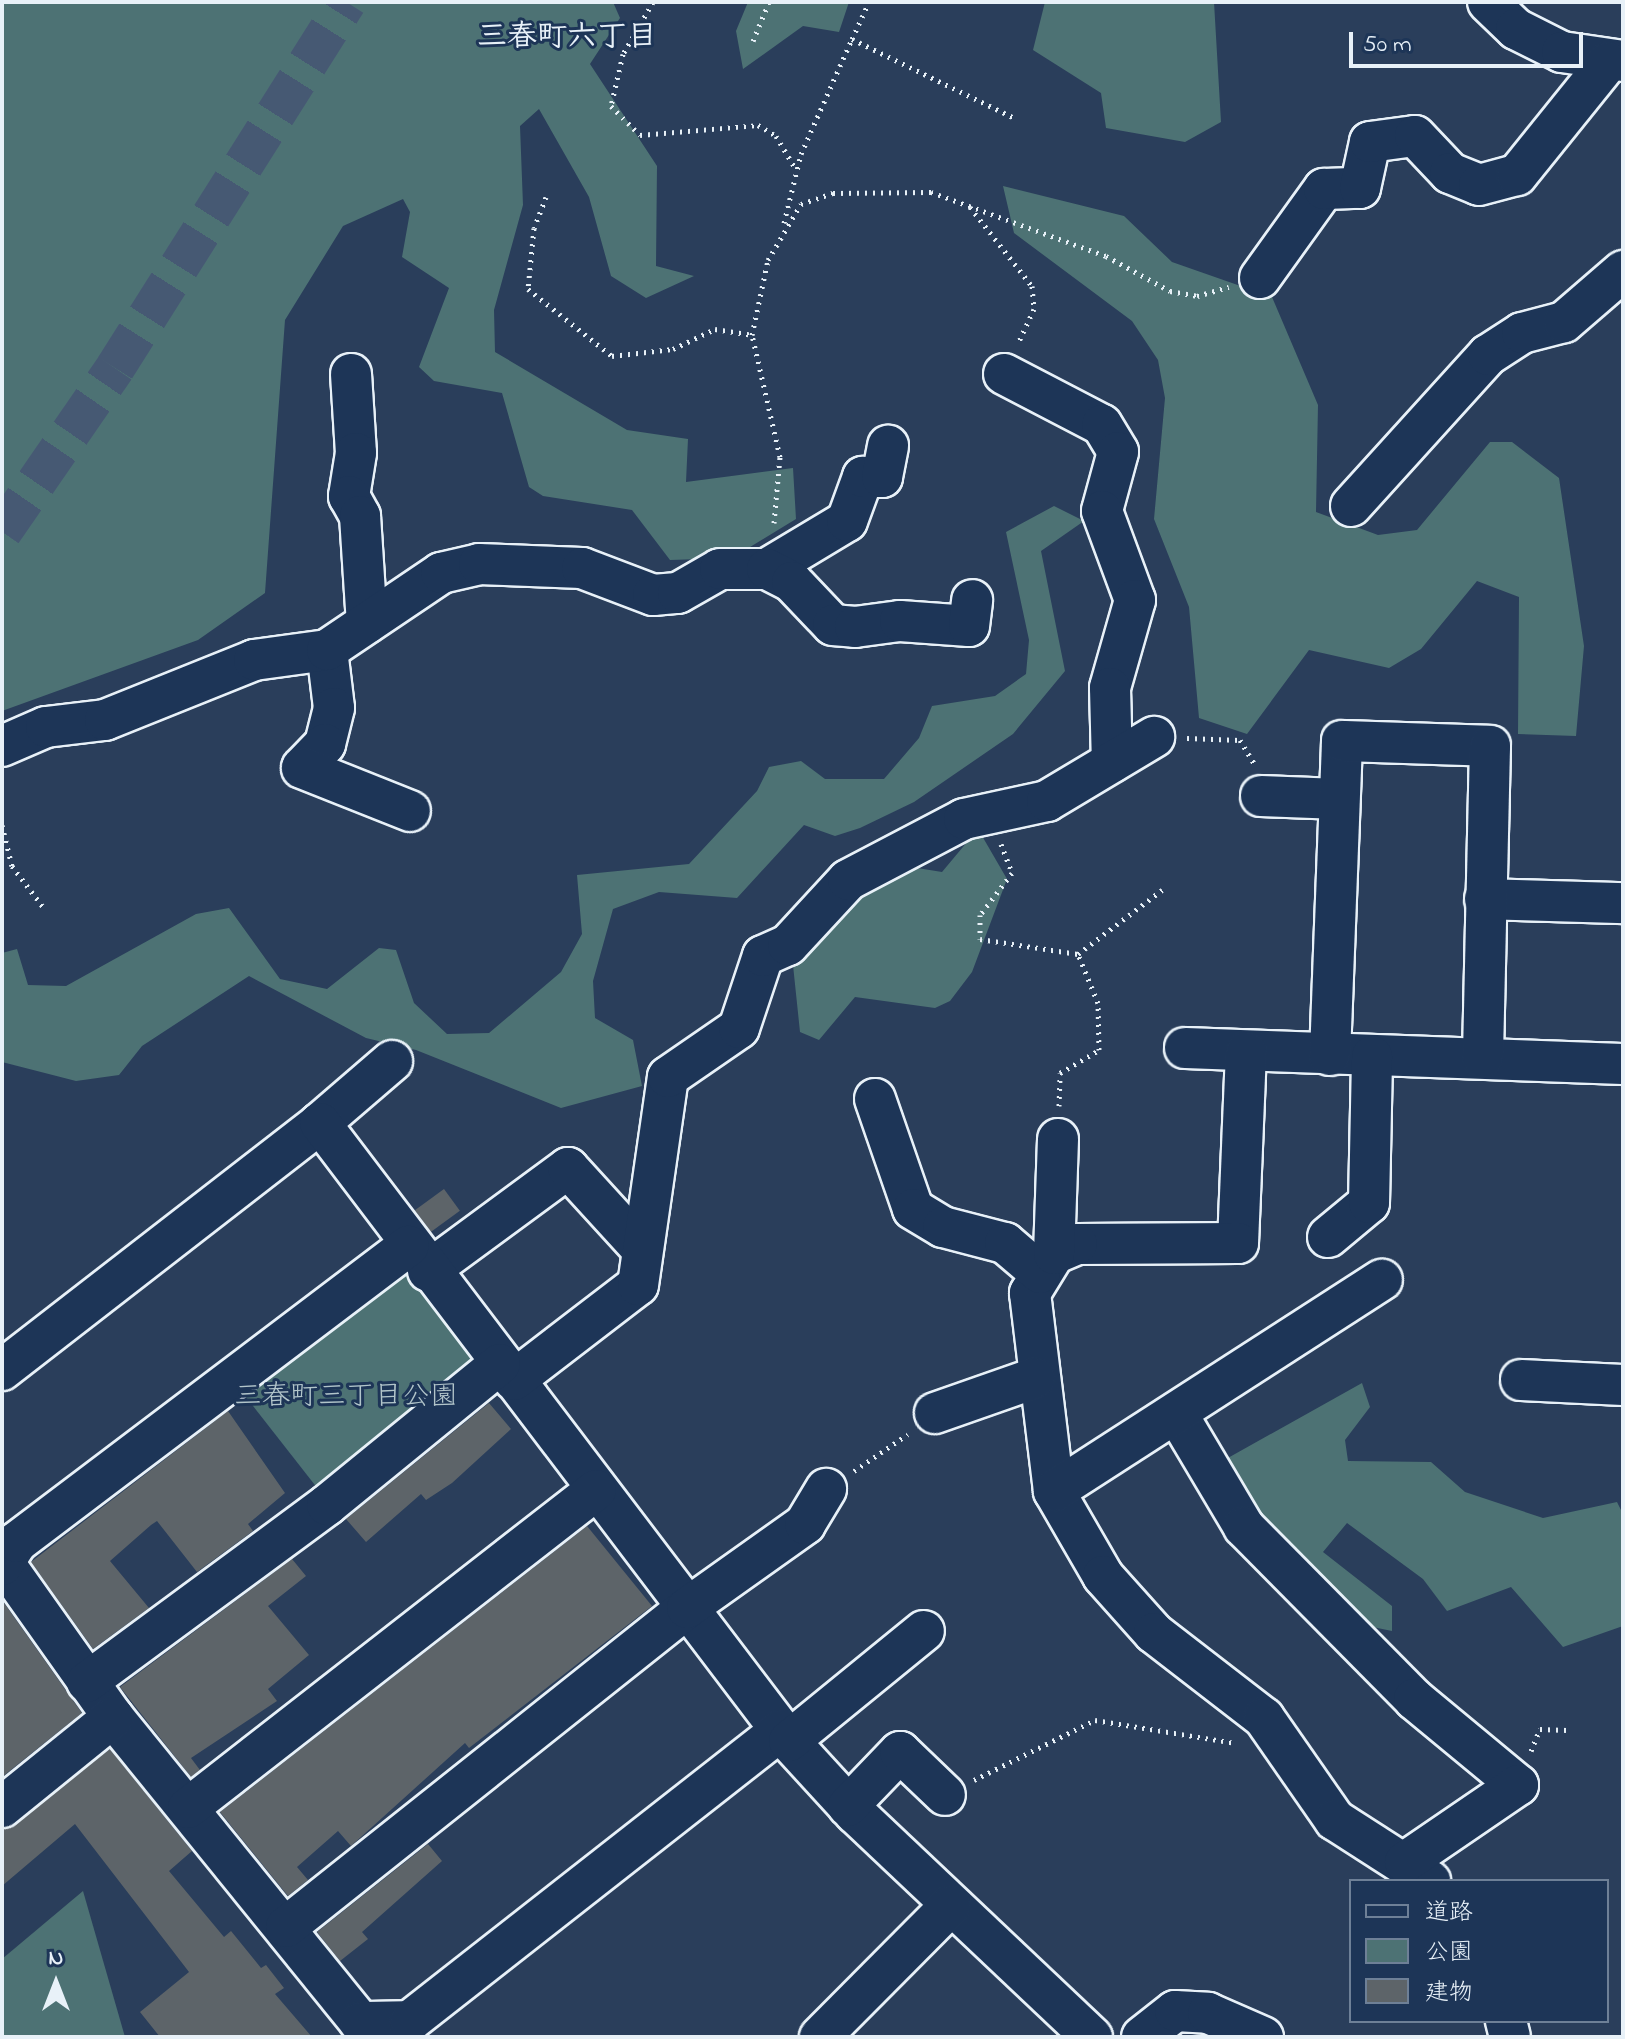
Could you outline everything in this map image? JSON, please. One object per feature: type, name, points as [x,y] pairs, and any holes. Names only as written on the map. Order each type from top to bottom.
[{"type":"street","points":[[1488,2],[1516,29],[1562,52],[1616,62]]},
{"type":"street","points":[[1260,278],[1324,189],[1360,188],[1370,142],[1415,136],[1450,173],[1479,185],[1517,175],[1616,62]]},
{"type":"street","points":[[1351,506],[1488,355],[1522,333],[1564,322],[1623,271]]},
{"type":"street","points":[[351,374],[356,453],[349,496],[360,516],[367,623]]},
{"type":"street","points":[[1004,374],[1102,425],[1118,452],[1102,511],[1135,600],[1110,688],[1112,762]]},
{"type":"street","points":[[760,568],[847,521],[863,477],[882,477],[888,446]]},
{"type":"street","points":[[2,746],[46,727],[105,720],[254,660],[327,650],[441,573],[479,564],[582,568],[653,595],[678,593],[720,569],[760,568],[792,582],[833,625],[969,626],[972,600]]},
{"type":"street","points":[[327,650],[334,708],[325,744],[302,768],[410,811]]},
{"type":"street","points":[[87,1682],[507,1372],[629,1297],[642,1249],[668,1077],[739,1028],[763,956],[788,945],[848,880],[964,819],[1047,801],[1154,737]]},
{"type":"street","points":[[1330,1055],[1342,741],[1490,746],[1483,1058]]},
{"type":"street","points":[[1261,796],[1339,799]]},
{"type":"street","points":[[1485,899],[1623,903]]},
{"type":"street","points":[[1185,1048],[1623,1064]]},
{"type":"street","points":[[1047,1264],[1077,1244],[1238,1243],[1246,1052]]},
{"type":"street","points":[[1328,1237],[1369,1203],[1372,1056]]},
{"type":"street","points":[[2,1370],[320,1123],[392,1061]]},
{"type":"street","points":[[875,1099],[913,1209],[943,1227],[1005,1243],[1047,1264]]},
{"type":"street","points":[[320,1123],[418,1258],[785,1736],[848,1806],[950,1906],[1092,2037]]},
{"type":"street","points":[[1058,1139],[1047,1264],[1030,1293],[1035,1378],[1054,1491],[1103,1576],[1154,1633],[1264,1718],[1335,1820],[1417,1871],[1518,1785],[1414,1699],[1244,1527],[1177,1414]]},
{"type":"street","points":[[642,1249],[568,1168],[418,1258],[17,1542],[3,1564],[113,1717],[360,2022],[410,2021],[924,1631]]},
{"type":"street","points":[[1054,1491],[1382,1280]]},
{"type":"street","points":[[935,1413],[1035,1378]]},
{"type":"street","points":[[1521,1380],[1623,1385]]},
{"type":"street","points":[[286,1927],[687,1608],[805,1524],[826,1489]]},
{"type":"street","points":[[188,1808],[596,1490]]},
{"type":"street","points":[[2,1807],[113,1717]]},
{"type":"street","points":[[848,1806],[900,1752],[945,1795]]},
{"type":"street","points":[[842,2030],[950,1906]]},
{"type":"street","points":[[1142,2037],[1175,2011],[1208,2013],[1263,2037]]},
{"type":"path","points":[[653,2],[623,54],[611,106],[640,135],[758,125],[776,136],[797,170]]},
{"type":"path","points":[[753,41],[769,2]]},
{"type":"path","points":[[760,568],[774,528],[780,457],[752,335],[758,288],[783,228],[797,170],[869,2]]},
{"type":"path","points":[[852,39],[1017,119]]},
{"type":"path","points":[[783,228],[801,204],[833,193],[931,192],[1106,256],[1170,291],[1197,296],[1260,278]]},
{"type":"path","points":[[546,197],[534,228],[528,289],[612,356],[673,349],[715,329],[752,335]]},
{"type":"path","points":[[969,205],[1032,286],[1034,309],[1004,374]]},
{"type":"path","points":[[1154,737],[1240,740],[1250,748],[1261,796]]},
{"type":"path","points":[[990,813],[1012,873],[980,915],[980,939],[1078,954],[1162,890]]},
{"type":"path","points":[[2,825],[12,866],[44,908]]},
{"type":"path","points":[[1058,1139],[1060,1073],[1099,1050],[1098,1003],[1078,954]]},
{"type":"path","points":[[826,1489],[935,1413]]},
{"type":"path","points":[[945,1795],[1095,1720],[1240,1744],[1264,1718]]},
{"type":"path","points":[[1518,1785],[1540,1729],[1567,1730]]},
{"type":"green space","points":[[2,2],[613,2],[620,18],[590,64],[657,166],[656,266],[694,276],[646,298],[611,276],[589,197],[539,109],[520,126],[523,205],[494,310],[495,352],[627,430],[688,439],[686,482],[793,468],[796,519],[732,558],[670,560],[632,510],[543,496],[529,487],[502,393],[434,381],[419,367],[449,288],[402,257],[410,212],[403,199],[343,226],[285,320],[265,593],[198,640],[2,711]]},
{"type":"green space","points":[[748,2],[849,2],[839,32],[803,26],[743,69],[736,31]]},
{"type":"green space","points":[[1045,2],[1214,2],[1221,122],[1185,142],[1106,128],[1101,93],[1033,50]]},
{"type":"green space","points":[[1003,186],[1124,216],[1172,262],[1272,297],[1318,405],[1316,512],[1378,535],[1417,530],[1490,442],[1512,442],[1559,478],[1584,646],[1576,736],[1518,734],[1519,597],[1477,581],[1421,649],[1389,668],[1309,650],[1247,734],[1199,718],[1189,607],[1154,519],[1165,398],[1158,360],[1132,321],[1014,233]]},
{"type":"green space","points":[[1054,506],[1084,521],[1041,551],[1065,671],[1013,734],[914,802],[860,828],[835,836],[804,825],[737,898],[659,892],[613,909],[593,981],[595,1018],[633,1040],[642,1086],[561,1108],[416,1050],[366,1038],[249,976],[142,1046],[119,1075],[76,1081],[2,1062],[2,953],[17,949],[28,985],[66,986],[196,914],[229,908],[280,979],[327,989],[379,948],[396,950],[414,1003],[447,1034],[489,1033],[561,972],[582,934],[577,875],[689,864],[757,791],[769,767],[801,761],[825,779],[884,779],[919,738],[932,706],[995,696],[1026,674],[1029,640],[1006,532]]},
{"type":"green space","points":[[978,829],[1007,879],[972,972],[950,1001],[935,1008],[855,997],[819,1040],[800,1032],[791,946],[858,884],[911,867],[942,872]]},
{"type":"green space","name":"三春町三丁目公園","points":[[411,1267],[489,1366],[323,1496],[246,1396]]},
{"type":"green space","points":[[1362,1383],[1370,1407],[1345,1440],[1348,1461],[1431,1462],[1465,1492],[1543,1518],[1617,1502],[1623,1514],[1623,1626],[1563,1647],[1511,1587],[1447,1611],[1423,1579],[1347,1523],[1323,1552],[1392,1606],[1392,1631],[1363,1625],[1210,1468]]},
{"type":"green space","points":[[83,1891],[125,2037],[2,2037],[2,1959]]},
{"type":"building","points":[[444,1189],[460,1211],[431,1232],[415,1210]]},
{"type":"building","points":[[489,1403],[511,1429],[452,1483],[426,1500],[421,1494],[366,1542],[346,1519]]},
{"type":"building","points":[[228,1411],[285,1493],[248,1524],[253,1531],[197,1572],[157,1521],[151,1525],[110,1561],[149,1608],[93,1649],[31,1562]]},
{"type":"building","points":[[587,1526],[652,1606],[469,1748],[465,1743],[351,1846],[338,1831],[297,1867],[308,1880],[288,1896],[220,1812]]},
{"type":"building","points":[[292,1559],[306,1576],[268,1606],[309,1655],[268,1689],[277,1701],[191,1758],[200,1770],[191,1777],[120,1687]]},
{"type":"building","points":[[2,1600],[82,1713],[2,1777]]},
{"type":"building","points":[[110,1749],[192,1851],[169,1871],[224,1937],[231,1931],[261,1968],[266,1965],[284,1988],[275,1994],[312,2037],[160,2037],[140,2012],[189,1972],[75,1824],[2,1886],[2,1829]]},
{"type":"building","points":[[428,1844],[442,1861],[362,1932],[368,1939],[340,1961],[317,1932]]},
{"type":"tunnel","points":[[2,532],[115,368],[346,2]]},
{"type":"district","name":"三春町六丁目","points":[[567,38]]}]
